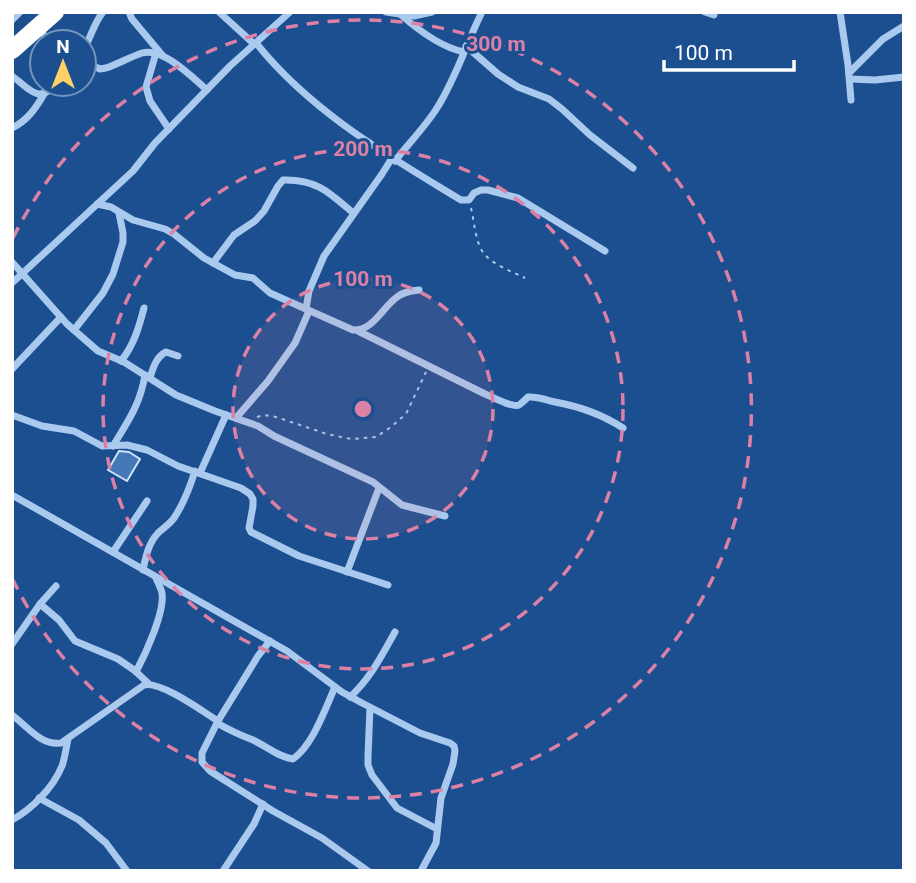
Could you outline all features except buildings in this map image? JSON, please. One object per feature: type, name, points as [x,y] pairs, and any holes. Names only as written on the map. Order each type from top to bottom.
[{"type":"highway","points":[[12,50],[44,19]]},
{"type":"street","points":[[12,20],[20,12]]},
{"type":"street","points":[[95,28],[103,12]]},
{"type":"street","points":[[129,12],[160,55],[207,90]]},
{"type":"street","points":[[219,12],[333,118],[393,160],[461,200],[470,200],[481,190],[518,198],[605,251]]},
{"type":"street","points":[[12,283],[133,171],[155,143],[207,90],[290,12]]},
{"type":"street","points":[[386,12],[414,16],[432,12]]},
{"type":"street","points":[[236,418],[268,381],[295,342],[307,310],[309,291],[324,256],[393,160],[437,109],[455,76],[482,12]]},
{"type":"street","points":[[705,12],[714,15]]},
{"type":"street","points":[[841,12],[851,100]]},
{"type":"street","points":[[400,14],[426,34],[457,50],[465,49],[518,87],[549,99],[599,143],[633,168]]},
{"type":"street","points":[[850,76],[883,39],[904,26]]},
{"type":"street","points":[[98,68],[106,68],[143,53],[160,55]]},
{"type":"street","points":[[160,55],[146,87],[150,102],[169,129]]},
{"type":"street","points":[[12,76],[28,88]]},
{"type":"street","points":[[850,76],[875,80],[904,77]]},
{"type":"street","points":[[12,128],[23,122],[41,98]]},
{"type":"street","points":[[213,263],[234,235],[255,221],[264,211],[283,180],[315,184],[354,213]]},
{"type":"street","points":[[97,204],[111,207],[133,220],[165,229],[235,275],[253,278],[270,293],[357,331],[485,394],[514,405],[520,405],[528,397],[536,396],[610,419],[623,428]]},
{"type":"street","points":[[74,330],[103,293],[113,274],[123,242],[119,212]]},
{"type":"street","points":[[12,262],[61,317],[98,351],[121,361],[176,395],[251,423],[373,482],[402,505],[445,516]]},
{"type":"street","points":[[357,331],[368,327],[396,298],[405,292],[419,289]]},
{"type":"street","points":[[121,361],[134,340],[144,308]]},
{"type":"street","points":[[12,369],[61,317]]},
{"type":"street","points":[[113,446],[135,411],[155,363],[166,352],[178,356]]},
{"type":"street","points":[[12,415],[41,426],[74,431],[102,446],[127,446],[146,450],[170,462],[241,488],[253,499],[249,528],[251,532],[299,556],[388,585]]},
{"type":"street","points":[[143,569],[152,541],[172,522],[179,511],[226,415]]},
{"type":"street","points":[[347,572],[379,488]]},
{"type":"street","points":[[12,495],[287,651],[350,697],[420,733],[454,746],[453,764],[441,798],[436,843],[421,871]]},
{"type":"street","points":[[113,552],[147,501]]},
{"type":"street","points":[[136,672],[159,616],[163,597],[156,577]]},
{"type":"street","points":[[12,644],[56,586]]},
{"type":"street","points":[[40,604],[59,620],[75,641],[118,659],[148,683],[172,694],[239,735],[291,760],[308,744],[335,687]]},
{"type":"street","points":[[350,697],[361,687],[395,632]]},
{"type":"street","points":[[270,641],[217,722],[202,753],[202,762],[210,771],[322,838],[368,871]]},
{"type":"street","points":[[12,715],[46,741],[61,743],[148,683]]},
{"type":"street","points":[[370,708],[368,765],[372,775],[397,808],[438,829]]},
{"type":"street","points":[[12,820],[39,798],[52,783],[63,765],[68,739]]},
{"type":"street","points":[[39,798],[79,820],[106,844],[127,871]]},
{"type":"street","points":[[223,871],[254,824],[262,804]]},
{"type":"path","points":[[470,200],[480,246],[485,255],[524,278]]},
{"type":"path","points":[[251,423],[264,415],[351,439],[376,437],[406,414],[429,366]]}]
